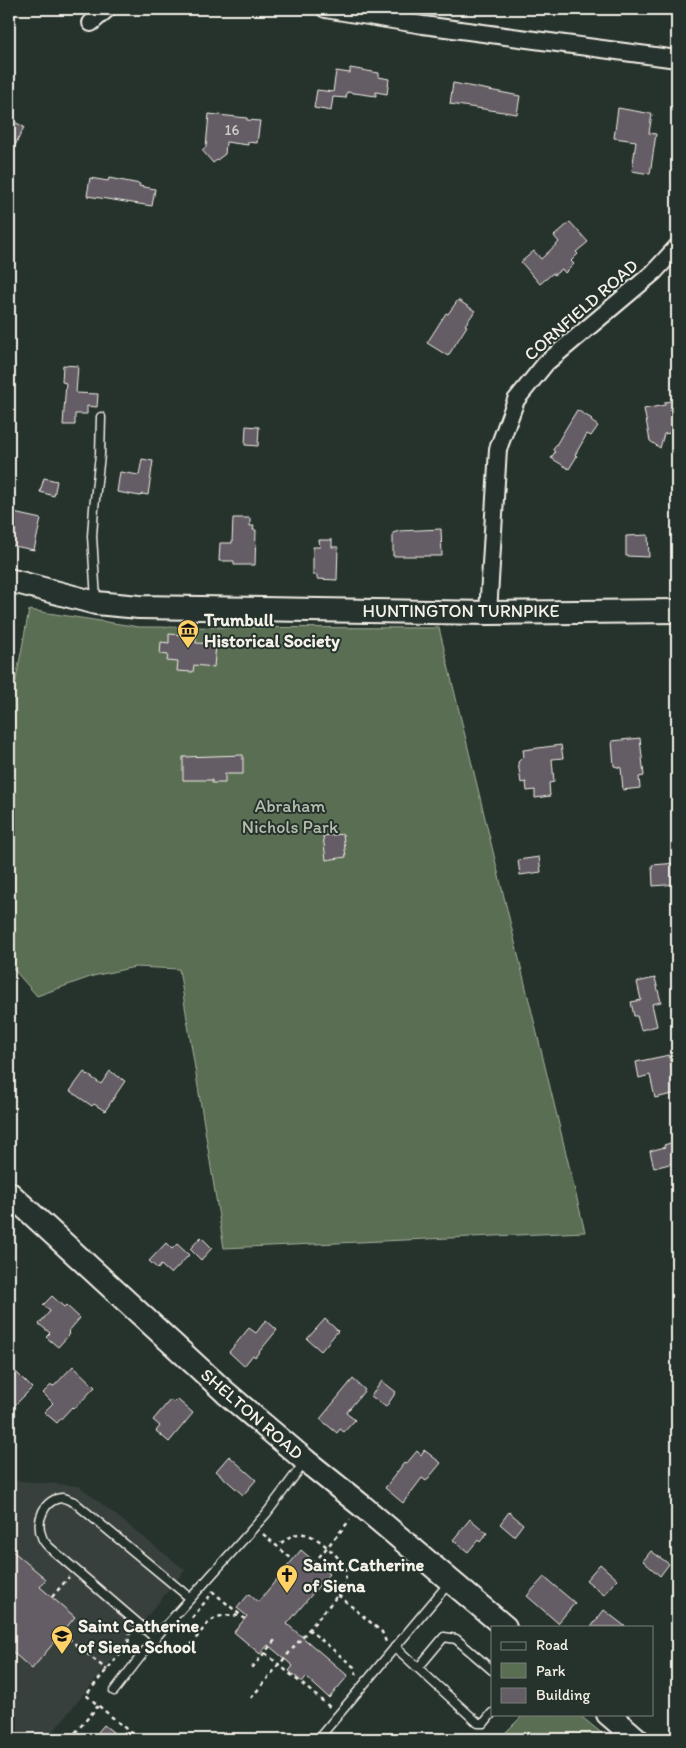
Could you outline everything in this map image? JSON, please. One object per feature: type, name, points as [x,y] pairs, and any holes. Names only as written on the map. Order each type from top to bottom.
[{"type":"main road","name":"HUNTINGTON TURNPIKE","points":[[9,580],[96,603],[139,607],[488,613],[677,611]]},
{"type":"main road","name":"SHELTON ROAD","points":[[9,1193],[226,1393],[504,1626]]},
{"type":"main road","points":[[610,1716],[637,1739]]},
{"type":"street","points":[[91,23],[107,9]]},
{"type":"street","points":[[325,9],[423,25],[677,59]]},
{"type":"street","name":"CORNFIELD ROAD","points":[[488,613],[498,449],[516,400],[546,363],[654,272],[677,247]]},
{"type":"lane","points":[[96,603],[92,536],[100,455],[101,417]]},
{"type":"lane","points":[[114,1691],[155,1638],[255,1526],[306,1461]]},
{"type":"lane","points":[[155,1638],[48,1547],[42,1538],[39,1527],[44,1509],[48,1504],[54,1500],[64,1498],[74,1502],[190,1598]]},
{"type":"lane","points":[[318,1739],[451,1581]]},
{"type":"lane","points":[[418,1668],[444,1637],[450,1637],[456,1639],[491,1669]]},
{"type":"lane","points":[[394,1648],[478,1723],[484,1723],[491,1714]]},
{"type":"path","points":[[319,1557],[362,1506]]},
{"type":"path","points":[[255,1526],[293,1560]]},
{"type":"path","points":[[251,1698],[338,1594],[345,1582],[346,1569],[342,1562],[313,1536],[297,1534],[289,1537],[278,1546]]},
{"type":"path","points":[[52,1597],[70,1576],[66,1573]]},
{"type":"path","points":[[203,1584],[245,1619]]},
{"type":"path","points":[[338,1594],[382,1632],[388,1645],[394,1648]]},
{"type":"path","points":[[191,1645],[213,1618],[223,1614],[241,1616]]},
{"type":"path","points":[[128,1626],[130,1635],[128,1644],[86,1695],[138,1739]]},
{"type":"path","points":[[308,1629],[354,1667],[359,1679],[364,1683]]},
{"type":"path","points":[[62,1633],[107,1670]]},
{"type":"path","points":[[252,1668],[276,1640]]},
{"type":"path","points":[[265,1653],[338,1714]]},
{"type":"path","points":[[70,1739],[98,1706]]},
{"type":"shaded area","name":"Saint Catherine of Siena School","points":[[9,1480],[79,1486],[185,1570],[47,1739],[9,1739]]},
{"type":"green space","name":"Abraham Nichols Park","points":[[29,610],[139,627],[439,628],[585,1232],[224,1248],[179,969],[135,967],[93,976],[37,996],[9,964],[9,717]]},
{"type":"green space","points":[[522,1716],[580,1716],[609,1739],[499,1739]]},
{"type":"building","points":[[350,68],[379,73],[379,77],[389,79],[387,94],[376,92],[376,96],[347,92],[346,98],[333,97],[331,111],[314,108],[317,90],[333,92],[336,71],[350,73]]},
{"type":"building","points":[[453,83],[520,96],[517,114],[450,104]]},
{"type":"building","points":[[618,108],[652,114],[649,133],[656,134],[650,174],[632,171],[636,141],[614,138]]},
{"type":"building","points":[[209,114],[260,121],[257,143],[248,142],[248,145],[226,142],[225,154],[213,163],[202,150],[206,147]]},
{"type":"building","points":[[9,119],[24,127],[9,158]]},
{"type":"building","points":[[90,178],[108,181],[109,178],[155,189],[152,206],[87,196]]},
{"type":"building","points":[[570,222],[588,242],[576,252],[578,254],[571,261],[574,264],[565,273],[562,269],[554,275],[553,273],[540,284],[521,262],[534,251],[541,259],[559,242],[554,236]]},
{"type":"building","points":[[458,300],[475,311],[448,356],[427,343],[446,313],[448,314]]},
{"type":"building","points":[[63,365],[78,366],[76,393],[98,394],[97,407],[87,406],[87,414],[75,414],[75,425],[63,425],[66,383],[62,382]]},
{"type":"building","points":[[677,400],[677,432],[664,434],[660,448],[650,441],[644,409],[665,405],[665,402]]},
{"type":"building","points":[[577,410],[592,419],[591,421],[598,426],[591,436],[587,434],[569,469],[551,458],[555,452],[553,450]]},
{"type":"building","points":[[246,426],[259,427],[258,446],[245,445]]},
{"type":"building","points":[[142,459],[153,461],[148,495],[142,494],[140,496],[117,492],[120,472],[139,475]]},
{"type":"building","points":[[44,478],[57,481],[54,496],[40,492]]},
{"type":"building","points":[[9,512],[41,519],[34,550],[9,545]]},
{"type":"building","points":[[233,518],[250,518],[250,526],[254,526],[253,530],[256,530],[255,565],[234,565],[234,561],[219,561],[220,543],[232,543]]},
{"type":"building","points":[[441,529],[442,556],[393,556],[393,533]]},
{"type":"building","points":[[648,535],[649,557],[626,556],[626,536]]},
{"type":"building","points":[[319,540],[332,540],[332,547],[338,547],[337,580],[317,579],[317,575],[313,575],[313,547],[320,547]]},
{"type":"building","name":"Trumbull Historical Society","points":[[169,634],[196,636],[196,643],[216,644],[214,667],[194,665],[193,672],[177,671],[178,662],[167,661],[168,655],[160,654],[161,642],[169,643]]},
{"type":"building","points":[[640,738],[644,776],[639,777],[640,788],[623,790],[621,768],[614,766],[612,741]]},
{"type":"building","points":[[561,745],[563,758],[552,759],[554,782],[549,783],[550,796],[535,798],[535,790],[527,791],[526,782],[521,783],[518,762],[524,756],[523,750]]},
{"type":"building","points":[[243,755],[243,774],[225,774],[225,783],[212,783],[212,780],[183,780],[183,757]]},
{"type":"building","points":[[343,834],[346,857],[326,860],[323,836]]},
{"type":"building","points":[[539,857],[541,872],[520,875],[518,860]]},
{"type":"building","points":[[677,863],[677,884],[653,886],[652,865]]},
{"type":"building","points":[[655,978],[661,1002],[652,1004],[657,1026],[641,1030],[637,1016],[634,1016],[631,1002],[641,1000],[637,982]]},
{"type":"building","points":[[669,1055],[672,1070],[677,1069],[677,1093],[655,1098],[650,1075],[639,1078],[636,1062]]},
{"type":"building","points":[[110,1071],[125,1081],[105,1111],[94,1104],[92,1106],[70,1091],[84,1072],[101,1084]]},
{"type":"building","points":[[677,1141],[677,1162],[654,1168],[650,1151]]},
{"type":"building","points":[[201,1237],[212,1248],[201,1260],[190,1249]]},
{"type":"building","points":[[166,1243],[172,1249],[177,1244],[189,1255],[171,1274],[161,1265],[158,1269],[149,1261]]},
{"type":"building","points":[[52,1296],[64,1307],[66,1305],[80,1318],[68,1332],[70,1334],[58,1347],[46,1337],[50,1333],[39,1324],[50,1311],[43,1305]]},
{"type":"building","points":[[325,1319],[338,1331],[321,1351],[307,1339]]},
{"type":"building","points":[[266,1320],[277,1330],[255,1357],[253,1355],[244,1366],[229,1352],[249,1328],[256,1333]]},
{"type":"building","points":[[73,1366],[95,1387],[74,1409],[72,1407],[57,1423],[44,1412],[53,1403],[43,1393],[51,1385],[54,1386]]},
{"type":"building","points":[[16,1372],[32,1388],[9,1411],[9,1379]]},
{"type":"building","points":[[353,1379],[365,1390],[346,1413],[355,1420],[344,1432],[340,1429],[337,1433],[320,1419]]},
{"type":"building","points":[[382,1381],[396,1392],[386,1407],[371,1396]]},
{"type":"building","points":[[170,1400],[173,1402],[178,1400],[193,1413],[169,1442],[156,1431],[160,1426],[153,1420]]},
{"type":"building","points":[[424,1450],[441,1463],[426,1481],[422,1478],[403,1503],[385,1488],[404,1463],[406,1464],[417,1451],[421,1455]]},
{"type":"building","points":[[229,1456],[256,1480],[243,1495],[216,1471]]},
{"type":"building","points":[[509,1512],[523,1524],[514,1536],[500,1524]]},
{"type":"building","points":[[470,1519],[487,1533],[468,1552],[453,1540]]},
{"type":"building","name":"Saint Catherine of Siena School","points":[[9,1548],[46,1579],[40,1587],[75,1617],[32,1669],[9,1649]]},
{"type":"building","name":"Saint Catherine of Siena","points":[[301,1550],[329,1574],[287,1624],[348,1676],[329,1698],[306,1677],[302,1682],[289,1671],[293,1666],[268,1645],[260,1654],[234,1632],[247,1616],[237,1608],[249,1594],[258,1602]]},
{"type":"building","points":[[651,1551],[669,1564],[660,1576],[643,1561]]},
{"type":"building","points":[[600,1564],[617,1579],[604,1595],[586,1580]]},
{"type":"building","points":[[544,1577],[575,1603],[558,1623],[527,1596]]},
{"type":"building","points":[[604,1610],[625,1626],[592,1626]]},
{"type":"building","points":[[104,1725],[122,1739],[92,1739]]},
{"type":"place","name":"Trumbull Historical Society","points":[[188,649]]},
{"type":"place","name":"Saint Catherine of Siena","points":[[287,1594]]},
{"type":"place","name":"Saint Catherine of Siena School","points":[[62,1655]]}]
